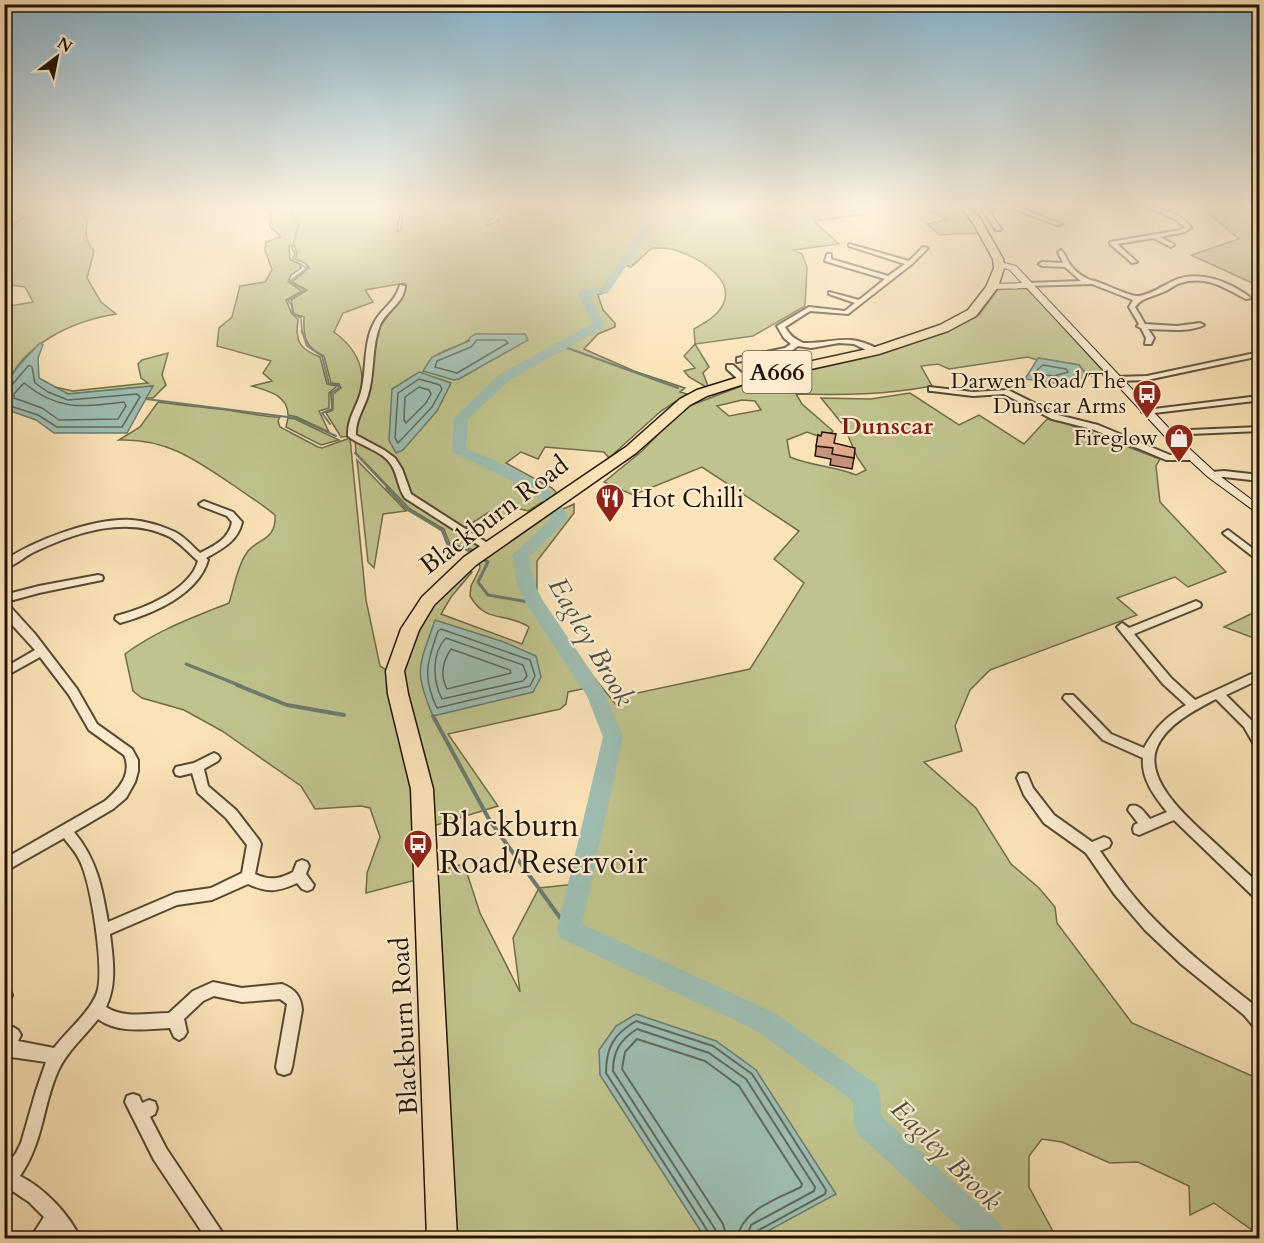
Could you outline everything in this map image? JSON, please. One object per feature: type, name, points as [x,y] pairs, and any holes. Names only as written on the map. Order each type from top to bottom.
[{"type":"highway","name":"Blackburn Road","points":[[442,1239],[422,789],[398,694],[395,671],[400,653],[417,616],[440,588],[481,553],[631,450],[685,402],[702,393],[744,380],[875,351],[962,320],[979,307],[992,287],[999,266]]},
{"type":"main road","points":[[999,266],[1016,272],[1191,457],[1260,512]]},
{"type":"main road","points":[[992,287],[1028,285]]},
{"type":"street","points":[[848,266],[890,279]]},
{"type":"street","points":[[875,351],[858,342],[848,340],[818,346],[798,343],[781,327],[809,309],[846,313],[905,266]]},
{"type":"street","points":[[1068,266],[1086,282]]},
{"type":"street","points":[[1028,285],[1086,282],[1105,285],[1137,299],[1164,290],[1176,282],[1198,278],[1214,280],[1246,300],[1257,299]]},
{"type":"street","points":[[402,286],[400,296],[380,318],[374,333],[366,390],[352,422],[352,436],[384,453],[397,466],[401,486],[408,496],[481,553]]},
{"type":"street","points":[[832,294],[860,302]]},
{"type":"street","points":[[1137,299],[1132,308],[1151,339]]},
{"type":"street","points":[[1141,326],[1197,327]]},
{"type":"street","points":[[740,360],[787,350],[798,343]]},
{"type":"street","points":[[1116,379],[1147,378],[1260,354]]},
{"type":"street","points":[[777,357],[792,369]]},
{"type":"street","points":[[730,367],[744,380]]},
{"type":"street","points":[[932,389],[969,393],[1005,392],[1055,417],[1095,428],[1169,458],[1191,457]]},
{"type":"street","points":[[1146,412],[1245,398]]},
{"type":"street","points":[[1167,434],[1260,429]]},
{"type":"street","points":[[1212,476],[1224,474],[1260,478]]},
{"type":"street","points":[[200,557],[225,542],[237,526],[235,517],[217,506],[204,504]]},
{"type":"street","points":[[4,566],[31,548],[89,529],[121,522],[142,524],[170,534],[200,557],[203,567],[201,572],[186,586],[130,617],[115,620]]},
{"type":"street","points":[[1228,532],[1260,559]]},
{"type":"street","points":[[4,599],[36,588],[64,586],[85,579],[98,578]]},
{"type":"street","points":[[4,605],[8,613],[31,637],[73,692],[93,727],[128,752],[132,760],[132,771],[122,794],[109,805],[4,866]]},
{"type":"street","points":[[1190,610],[1173,612],[1125,630],[1167,681],[1195,706]]},
{"type":"street","points":[[4,673],[41,652]]},
{"type":"street","points":[[1260,674],[1195,706],[1167,725],[1156,736],[1149,756],[1150,771],[1155,786],[1176,814],[1260,894]]},
{"type":"street","points":[[1067,695],[1107,737],[1149,756]]},
{"type":"street","points":[[1219,695],[1248,724],[1260,745]]},
{"type":"street","points":[[180,771],[197,767],[214,758]]},
{"type":"street","points":[[197,767],[202,789],[231,814],[254,844],[248,877]]},
{"type":"street","points":[[1023,786],[1048,819],[1098,846],[1120,891],[1150,925],[1186,959],[1249,1010],[1260,1023]]},
{"type":"street","points":[[1134,810],[1144,827],[1176,814]]},
{"type":"street","points":[[66,831],[88,863],[102,931],[107,983],[104,996],[96,1009],[56,1056],[47,1078],[29,1146],[6,1180],[21,1184],[32,1192],[56,1217],[71,1239]]},
{"type":"street","points":[[248,877],[267,887],[275,887],[302,876]]},
{"type":"street","points":[[102,931],[176,899],[212,894],[248,877]]},
{"type":"street","points":[[96,1009],[112,1020],[177,1026],[198,996],[213,989],[242,994],[282,991],[294,1001],[286,1032],[284,1067]]},
{"type":"street","points":[[8,1043],[56,1056]]},
{"type":"street","points":[[140,1108],[160,1154],[216,1239]]},
{"type":"street","points":[[44,1231],[56,1217]]},
{"type":"green space","points":[[5,266],[90,266],[87,278],[101,302],[116,314],[82,322],[65,329],[35,348],[12,374],[5,390],[5,307],[33,302],[25,287],[5,284]]},
{"type":"green space","points":[[271,266],[301,266],[291,275],[288,282],[302,291],[286,300],[292,314],[298,319],[297,333],[300,343],[307,351],[320,357],[327,384],[337,386],[329,393],[329,408],[319,411],[329,432],[288,415],[281,398],[252,386],[272,381],[263,373],[271,361],[217,346],[219,328],[232,317],[240,286],[265,282],[272,270]]},
{"type":"green space","points":[[307,266],[624,266],[606,292],[598,295],[603,310],[615,323],[615,327],[598,334],[584,349],[634,371],[685,388],[680,392],[687,394],[661,411],[609,458],[604,452],[545,447],[538,459],[521,452],[506,463],[557,493],[528,511],[517,508],[500,520],[489,512],[463,529],[424,506],[411,495],[404,485],[398,463],[386,453],[361,439],[353,430],[379,328],[398,301],[406,287],[405,283],[365,290],[373,302],[343,313],[334,332],[356,355],[362,380],[350,436],[341,437],[326,413],[333,410],[333,394],[341,388],[339,384],[331,383],[324,356],[306,341],[304,317],[294,314],[291,300],[307,290],[292,282],[309,268]],"holes":[[[476,334],[513,335],[424,371],[435,356],[463,344]]]},
{"type":"green space","points":[[706,266],[807,266],[805,306],[753,336],[695,344],[694,329],[717,313],[724,302],[725,292],[716,273]]},
{"type":"green space","points":[[1215,266],[1259,266],[1259,286]]},
{"type":"green space","points":[[999,288],[1028,289],[1106,374],[1088,377],[1079,365],[1028,357],[949,369],[938,364],[921,366],[932,386],[914,389],[864,394],[796,394],[802,404],[833,431],[830,435],[818,436],[807,432],[787,440],[790,457],[856,475],[866,470],[857,457],[844,426],[821,398],[871,399],[910,393],[959,425],[979,415],[1024,444],[1047,419],[1065,423],[1160,459],[1156,466],[1160,502],[1226,572],[1188,587],[1175,577],[1117,598],[1137,615],[990,670],[970,690],[955,726],[962,751],[924,762],[976,808],[1011,864],[1039,888],[1055,907],[1057,923],[1132,1023],[1259,1079],[1259,1235],[1214,1203],[1190,1215],[1189,1186],[1138,1162],[1110,1163],[1062,1142],[1042,1139],[1029,1156],[1029,1187],[1055,1238],[454,1238],[433,872],[464,864],[480,913],[520,992],[513,938],[539,888],[585,883],[618,745],[612,716],[605,701],[558,633],[617,706],[618,697],[750,669],[804,583],[774,559],[799,531],[702,467],[633,495],[604,482],[642,451],[689,406],[744,385],[864,358],[941,333],[979,315]],"holes":[[[742,400],[755,401],[761,410],[729,416],[717,406]]]},
{"type":"green space","points":[[695,344],[709,367],[703,373],[708,386],[689,377],[684,371],[695,368],[684,356]]},
{"type":"green space","points":[[168,353],[162,375],[166,385],[153,398],[146,398],[152,386],[68,394],[50,386],[73,391],[148,383],[141,378],[138,364],[142,360]]},
{"type":"green space","points":[[158,402],[280,417],[278,421],[280,427],[322,448],[350,438],[366,600],[380,666],[391,673],[418,797],[416,880],[366,893],[367,873],[380,837],[370,808],[361,806],[315,809],[301,786],[222,731],[184,710],[142,698],[133,691],[125,654],[162,631],[229,603],[243,559],[250,549],[269,535],[275,524],[275,515],[270,511],[180,452],[136,440],[119,440],[140,427]]},
{"type":"green space","points":[[288,418],[295,419],[339,440],[321,445],[286,427]]},
{"type":"green space","points":[[355,440],[382,455],[393,466],[402,492],[478,546],[474,550],[450,544],[444,529],[410,509],[356,453]]},
{"type":"green space","points":[[357,460],[406,511],[383,514],[374,568],[368,562]]},
{"type":"green space","points":[[574,504],[574,513],[537,561],[537,601],[530,585],[524,557],[563,522],[563,509]]},
{"type":"green space","points":[[552,511],[556,520],[514,555],[526,596],[587,688],[568,692],[566,704],[560,709],[448,734],[498,806],[430,827],[430,781],[427,764],[410,713],[402,678],[407,643],[426,614],[469,571],[472,572],[451,597],[441,614],[522,644],[529,627],[512,619],[483,611],[470,596],[471,586],[480,568],[479,562]]},
{"type":"green space","points":[[1259,610],[1259,640],[1224,627]]},
{"type":"water","points":[[476,334],[525,334],[528,340],[459,379],[454,380],[423,371],[432,357],[469,341],[470,337]]},
{"type":"water","points":[[40,343],[43,345],[38,358],[39,378],[68,394],[153,386],[127,433],[54,433],[36,420],[5,409],[5,397],[10,379],[19,365]]},
{"type":"water","points":[[1038,358],[1079,365],[1088,377],[1054,383],[1025,379]]},
{"type":"water","points":[[419,372],[451,383],[437,411],[403,450],[396,453],[389,440],[392,389]]},
{"type":"water","points":[[435,620],[504,642],[536,656],[541,677],[533,692],[433,716],[423,688],[421,668]]},
{"type":"water","points":[[636,1014],[716,1041],[756,1070],[836,1194],[755,1238],[705,1238],[600,1075],[599,1050],[616,1026]]},
{"type":"building","points":[[822,432],[836,434],[834,443],[855,448],[854,458],[832,454],[833,448],[816,446],[818,435],[821,436]]},
{"type":"waterway","points":[[302,333],[301,318],[292,313],[292,306],[288,300],[305,290],[289,282],[307,268],[303,266]]},
{"type":"waterway","name":"Eagley Brook","points":[[621,266],[604,291],[583,292],[599,325],[505,377],[461,418],[459,450],[537,488],[554,505],[559,520],[520,556],[527,587],[535,603],[596,694],[613,737],[569,930],[764,1021],[866,1094],[868,1124],[992,1238]]},
{"type":"waterway","points":[[302,331],[307,346],[322,356],[329,384],[338,385],[339,388],[331,393],[332,409],[322,413],[330,424]]},
{"type":"waterway","points":[[562,346],[678,388]]},
{"type":"waterway","points":[[146,399],[296,418],[336,436]]},
{"type":"waterway","points":[[355,453],[389,489]]},
{"type":"waterway","points":[[387,488],[407,509],[442,530],[448,545],[464,548],[473,553]]},
{"type":"waterway","points":[[481,558],[488,562],[478,582],[488,595],[535,603]]},
{"type":"waterway","points":[[186,664],[241,686]]},
{"type":"waterway","points":[[237,685],[287,705],[344,715]]},
{"type":"waterway","points":[[433,716],[490,821],[569,930]]},
{"type":"place","name":"Darwen Road/The Dunscar Arms","points":[[1147,420]]},
{"type":"place","name":"Fireglow","points":[[1179,464]]},
{"type":"place","name":"Hot Chilli","points":[[610,524]]},
{"type":"place","name":"Blackburn Road/Reservoir","points":[[418,870]]},
{"type":"district","name":"Dunscar","points":[[887,426]]}]
